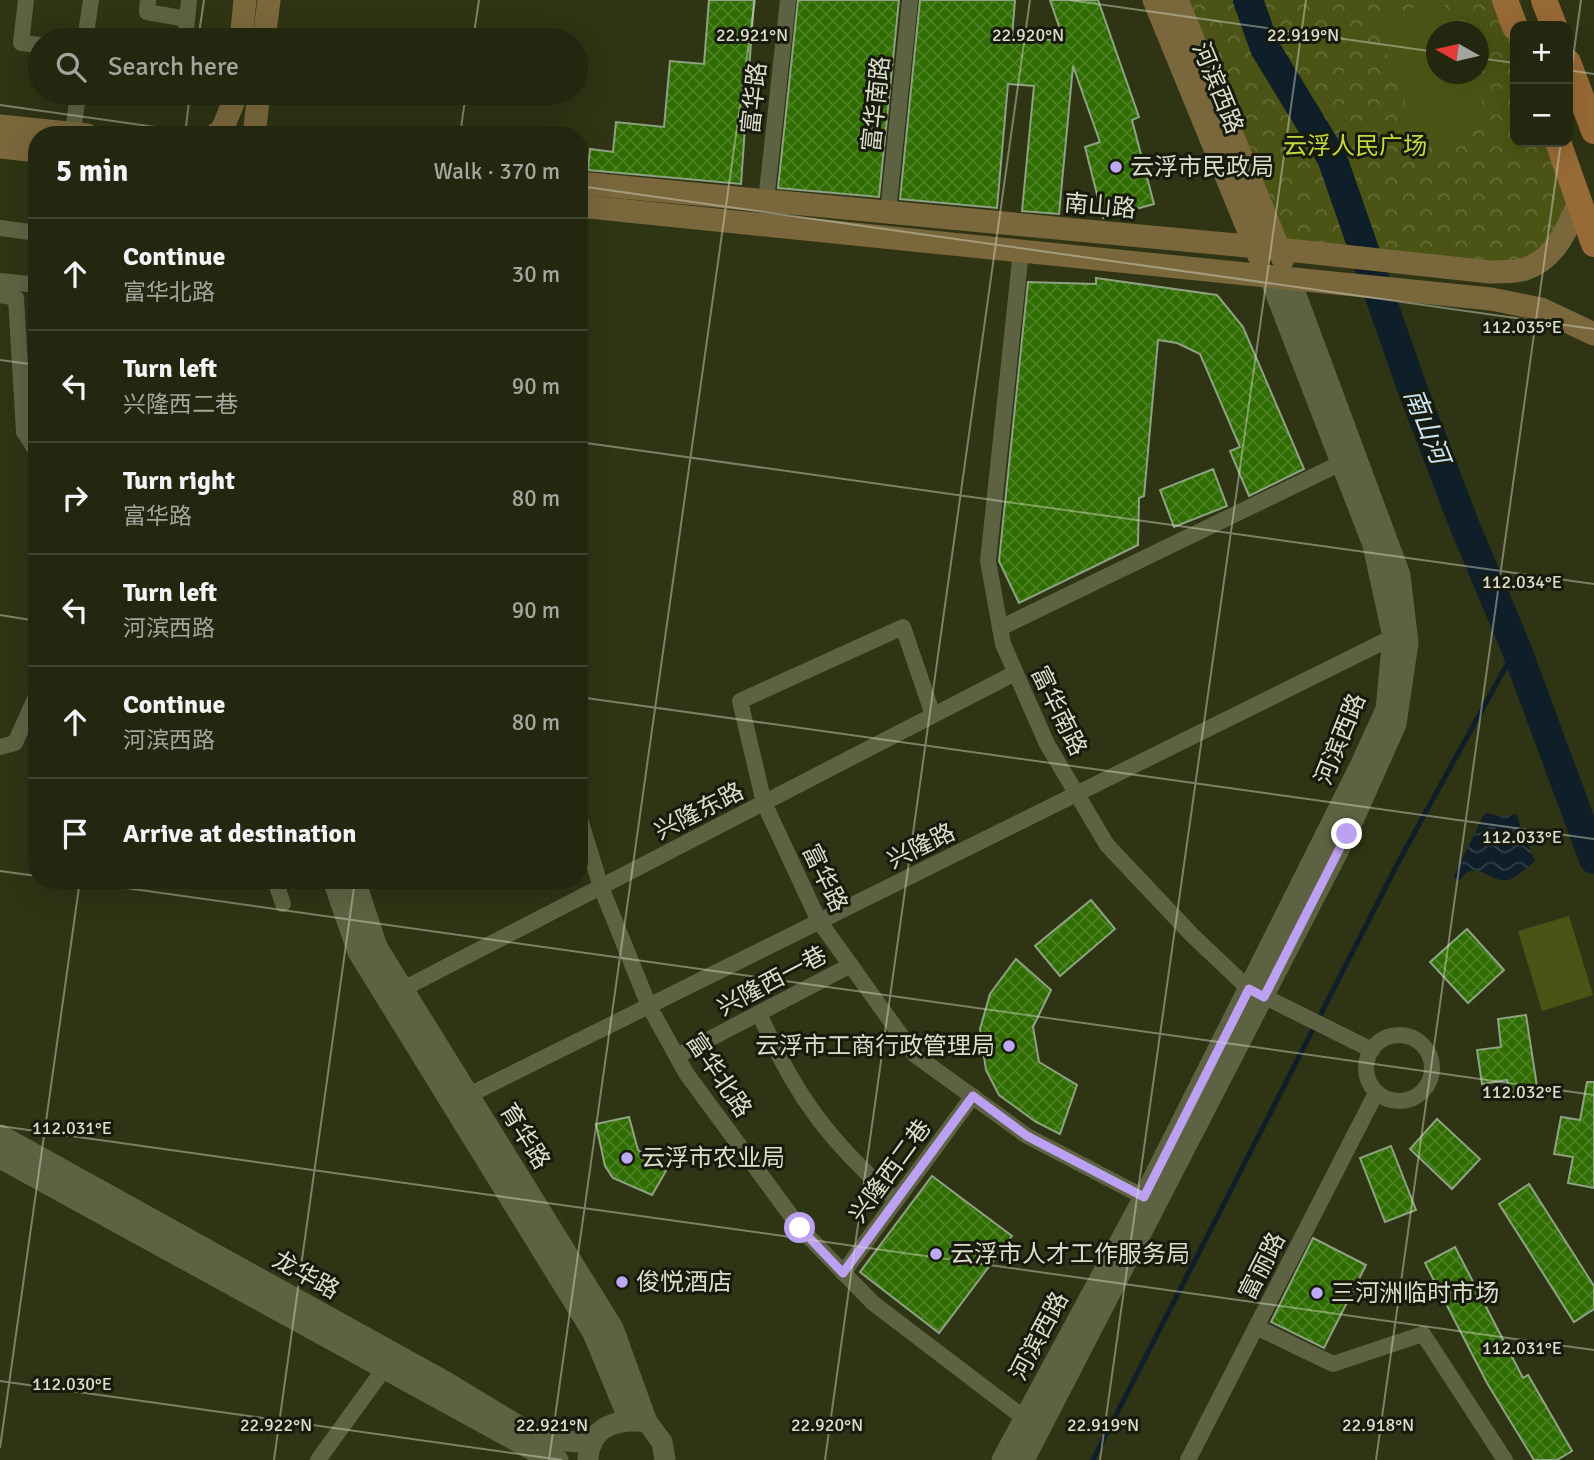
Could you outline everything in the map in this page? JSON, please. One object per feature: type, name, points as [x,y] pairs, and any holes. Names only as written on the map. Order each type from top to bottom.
[{"type":"main road","points":[[242,28],[245,0]]},
{"type":"main road","points":[[266,28],[269,0]]},
{"type":"main road","name":"河滨西路","points":[[1154,0],[1255,246],[1280,278]]},
{"type":"main road","name":"河滨西路","points":[[1177,0],[1279,248],[1280,278]]},
{"type":"main road","points":[[1505,0],[1513,21]]},
{"type":"main road","points":[[1544,0],[1552,21]]},
{"type":"main road","points":[[1573,75],[1594,131]]},
{"type":"main road","points":[[225,126],[240,105]]},
{"type":"main road","points":[[235,126],[244,105]]},
{"type":"main road","points":[[249,105],[252,126]]},
{"type":"main road","points":[[252,105],[265,126]]},
{"type":"main road","points":[[0,126],[28,129]]},
{"type":"main road","points":[[0,147],[28,150]]},
{"type":"main road","points":[[1560,147],[1594,244]]},
{"type":"main road","name":"南山路","points":[[588,184],[1279,248],[1490,272],[1524,270],[1547,255],[1563,239],[1580,200]]},
{"type":"main road","points":[[588,207],[1491,299],[1541,309],[1594,334]]},
{"type":"street","points":[[26,0],[21,43],[28,44]]},
{"type":"street","points":[[86,28],[90,0]]},
{"type":"street","points":[[148,0],[147,12],[187,19]]},
{"type":"street","points":[[186,28],[189,0]]},
{"type":"street","name":"富华路","points":[[766,201],[788,0]]},
{"type":"street","name":"富华南路","points":[[888,212],[910,0]]},
{"type":"street","points":[[79,105],[80,126]]},
{"type":"street","points":[[0,228],[28,232]]},
{"type":"street","name":"富华南路","points":[[1021,251],[988,561],[1003,644],[1015,673],[1047,744],[1107,845],[1192,935],[1264,997],[1372,1050]]},
{"type":"street","name":"河滨西路","points":[[1002,1460],[1144,1197],[1264,997],[1386,709],[1393,637],[1373,545],[1341,463],[1280,278]]},
{"type":"street","name":"河滨西路","points":[[1024,1460],[1347,834],[1396,724],[1408,642],[1401,575],[1280,278]]},
{"type":"street","points":[[0,281],[28,284]]},
{"type":"street","points":[[8,296],[24,432],[28,438]]},
{"type":"street","points":[[1000,628],[1341,463]]},
{"type":"street","name":"富华路","points":[[933,715],[903,627],[740,701],[764,803],[819,921],[915,1055],[1027,1136],[1144,1197]]},
{"type":"street","name":"兴隆路","points":[[469,1095],[1393,637]]},
{"type":"street","name":"兴隆东路","points":[[403,989],[1015,673]]},
{"type":"street","points":[[0,747],[15,743],[28,714]]},
{"type":"street","name":"富华北路","points":[[588,845],[601,887],[649,1006],[677,1056],[800,1228],[873,1303],[1024,1418]]},
{"type":"street","points":[[278,889],[283,904]]},
{"type":"street","name":"育华路","points":[[336,889],[358,952],[593,1333],[638,1421]]},
{"type":"street","name":"育华路","points":[[358,889],[377,947],[613,1328],[638,1421]]},
{"type":"street","name":"兴隆西一巷","points":[[677,1056],[851,965]]},
{"type":"street","points":[[759,1013],[782,1067],[816,1119],[855,1164],[896,1200]]},
{"type":"street","points":[[1402,1035],[1413,1038],[1426,1049],[1433,1065],[1430,1082],[1419,1096],[1404,1102],[1388,1100],[1376,1093],[1367,1076],[1367,1060],[1372,1050],[1380,1041],[1402,1035]]},
{"type":"street","name":"富丽路","points":[[1188,1460],[1376,1093]]},
{"type":"street","name":"兴隆西二巷","points":[[843,1273],[973,1096]]},
{"type":"street","name":"龙华路","points":[[0,1135],[446,1382],[541,1438],[590,1451],[603,1427],[638,1421]]},
{"type":"street","name":"龙华路","points":[[0,1158],[538,1453],[558,1460]]},
{"type":"street","points":[[1256,1327],[1333,1364],[1423,1334],[1505,1460]]},
{"type":"street","points":[[318,1460],[384,1369]]},
{"type":"street","points":[[638,1421],[662,1442],[665,1460]]},
{"type":"green space","name":"云浮人民广场","points":[[1177,0],[1505,0],[1513,21],[1510,21],[1510,147],[1560,147],[1580,200],[1524,269],[1279,249]]},
{"type":"green space","points":[[1435,0],[1442,0],[1451,21],[1426,21],[1426,84],[1475,84],[1489,120],[1423,146],[1375,24]]},
{"type":"green space","points":[[1569,916],[1593,995],[1542,1011],[1518,931]]},
{"type":"water","points":[[1485,812],[1500,817],[1516,814],[1535,861],[1508,880],[1496,879],[1478,870],[1467,872],[1459,881],[1454,876]]},
{"type":"building","points":[[709,0],[754,0],[741,184],[588,170],[590,149],[613,152],[616,122],[664,127],[670,61],[704,64]]},
{"type":"building","points":[[798,0],[899,0],[879,197],[778,188]]},
{"type":"building","points":[[920,0],[1015,0],[1012,37],[1064,41],[1050,0],[1098,0],[1139,117],[1132,120],[1154,204],[1103,218],[1085,147],[1100,142],[1073,66],[1059,214],[1022,211],[1034,86],[1008,84],[997,208],[900,199]]},
{"type":"building","points":[[1096,278],[1217,295],[1243,327],[1304,469],[1249,496],[1230,451],[1240,447],[1200,354],[1177,343],[1158,340],[1144,496],[1139,498],[1138,545],[1019,603],[999,561],[1028,282],[1096,284]]},
{"type":"building","points":[[1213,469],[1227,506],[1174,527],[1160,490]]},
{"type":"building","points":[[1091,900],[1115,929],[1060,976],[1035,946]]},
{"type":"building","points":[[1467,929],[1504,970],[1468,1003],[1430,962]]},
{"type":"building","name":"云浮市工商行政管理局","points":[[1016,959],[1051,990],[1033,1027],[1039,1062],[1077,1085],[1060,1134],[1036,1122],[999,1095],[986,1070],[980,1029],[990,994]]},
{"type":"building","points":[[1526,1015],[1538,1093],[1509,1098],[1507,1080],[1482,1084],[1477,1050],[1501,1047],[1498,1019]]},
{"type":"building","points":[[1587,1082],[1594,1082],[1594,1188],[1568,1183],[1573,1157],[1554,1154],[1561,1117],[1580,1120]]},
{"type":"building","name":"云浮市农业局","points":[[629,1117],[638,1150],[667,1169],[652,1195],[613,1178],[605,1166],[596,1124]]},
{"type":"building","points":[[1437,1119],[1480,1159],[1452,1189],[1410,1149]]},
{"type":"building","points":[[1391,1146],[1416,1210],[1385,1222],[1360,1158]]},
{"type":"building","name":"云浮市人才工作服务局","points":[[932,1176],[1012,1236],[939,1333],[860,1272]]},
{"type":"building","points":[[1529,1184],[1594,1286],[1594,1309],[1574,1322],[1499,1204]]},
{"type":"building","name":"三河洲临时市场","points":[[1313,1238],[1366,1265],[1324,1348],[1271,1322]]},
{"type":"building","points":[[1455,1247],[1523,1378],[1528,1375],[1572,1451],[1557,1460],[1534,1460],[1487,1383],[1425,1263]]},
{"type":"waterway","name":"南山河","points":[[1248,0],[1265,48],[1332,158],[1411,385],[1464,524],[1516,648],[1594,859]]},
{"type":"waterway","points":[[1093,1460],[1400,859],[1516,648]]},
{"type":"place","name":"云浮市民政局","points":[[1116,167]]},
{"type":"place","name":"云浮市工商行政管理局","points":[[1009,1046]]},
{"type":"place","name":"云浮市农业局","points":[[627,1158]]},
{"type":"place","name":"云浮市人才工作服务局","points":[[936,1254]]},
{"type":"place","name":"俊悦酒店","points":[[622,1282]]},
{"type":"place","name":"三河洲临时市场","points":[[1317,1293]]},
{"type":"route","points":[[800,1228],[843,1273],[973,1096],[1027,1136],[1144,1197],[1249,989],[1264,997],[1347,834]]}]
